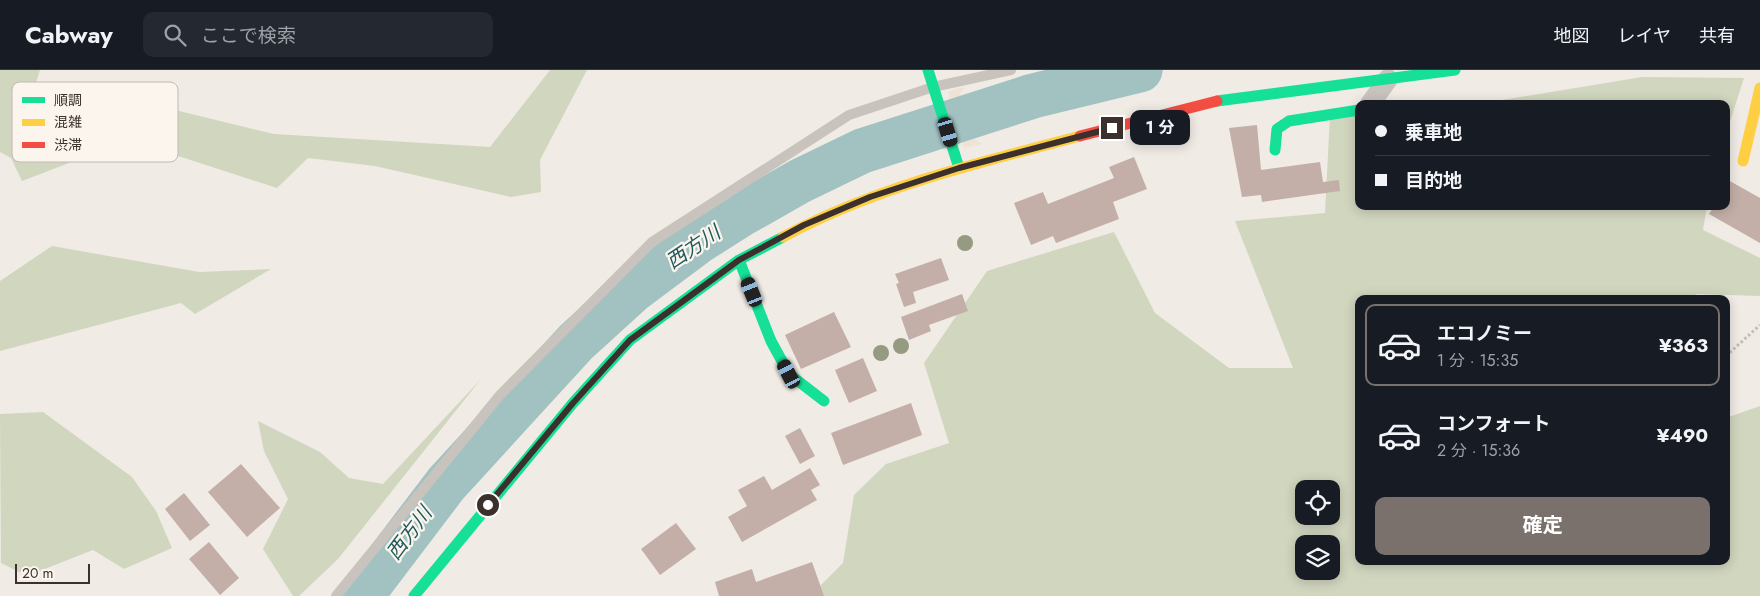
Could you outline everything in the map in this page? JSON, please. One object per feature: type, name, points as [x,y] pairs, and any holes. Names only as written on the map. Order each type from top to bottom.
[{"type":"street","points":[[928,70],[959,168]]},
{"type":"street","points":[[414,596],[573,403],[630,340],[739,260],[804,225],[870,197],[959,168],[1208,102],[1455,70]]},
{"type":"street","points":[[1373,100],[1388,79]]},
{"type":"street","points":[[1743,161],[1760,88]]},
{"type":"street","points":[[1275,150],[1277,129],[1289,120],[1355,111]]},
{"type":"street","points":[[739,260],[772,340],[789,374],[824,401]]},
{"type":"lane","points":[[336,596],[500,395],[652,242],[849,115],[1011,70]]},
{"type":"path","points":[[1730,352],[1760,325]]},
{"type":"green space","points":[[0,70],[40,70],[36,82],[12,82],[12,160],[0,152]]},
{"type":"green space","points":[[550,70],[587,70],[540,160],[541,192],[511,197],[375,166],[308,158],[277,188],[178,156],[178,111],[274,134],[490,147]]},
{"type":"green space","points":[[1642,77],[1744,78],[1730,122],[1730,100],[1502,100]]},
{"type":"green space","points":[[1355,114],[1355,210],[1706,210],[1703,230],[1760,258],[1760,296],[1697,294],[1355,295],[1355,565],[1730,565],[1730,417],[1760,406],[1760,596],[810,596],[843,563],[854,495],[886,464],[949,443],[924,363],[987,271],[1114,232],[1155,313],[1229,368],[1293,368],[1235,221],[1325,213],[1330,115]]},
{"type":"green space","points":[[13,162],[72,162],[22,181]]},
{"type":"green space","points":[[52,246],[199,272],[271,269],[195,314],[181,303],[0,351],[0,281]]},
{"type":"green space","points":[[481,379],[338,559],[299,596],[293,596],[263,549],[288,499],[264,451],[258,421],[320,452],[349,478],[383,484]]},
{"type":"green space","points":[[43,412],[132,477],[156,511],[172,548],[124,569],[93,550],[27,576],[1,563],[0,414]]},
{"type":"shaded area","points":[[965,87],[960,93],[974,139],[982,144],[964,148],[948,91]]},
{"type":"building","points":[[1257,125],[1261,170],[1320,162],[1323,182],[1339,180],[1340,191],[1262,202],[1261,195],[1242,197],[1229,128]]},
{"type":"building","points":[[1134,157],[1147,189],[1113,202],[1119,219],[1056,243],[1053,236],[1031,245],[1014,203],[1043,192],[1048,204],[1114,178],[1109,167]]},
{"type":"building","points":[[1730,181],[1760,198],[1760,243],[1709,214],[1712,210],[1730,210]]},
{"type":"building","points":[[941,258],[949,280],[913,292],[916,303],[904,307],[896,284],[899,283],[895,274]]},
{"type":"building","points":[[962,294],[968,311],[929,325],[931,331],[909,340],[901,317]]},
{"type":"building","points":[[834,312],[851,347],[801,369],[785,335]]},
{"type":"building","points":[[863,358],[877,391],[849,403],[835,370]]},
{"type":"building","points":[[911,403],[922,435],[843,465],[831,433]]},
{"type":"building","points":[[800,428],[815,456],[800,464],[785,436]]},
{"type":"building","points":[[241,464],[280,508],[247,537],[208,492]]},
{"type":"building","points":[[810,468],[820,485],[811,490],[817,500],[742,542],[728,517],[747,506],[738,490],[764,476],[772,490]]},
{"type":"building","points":[[184,493],[210,525],[190,541],[165,509]]},
{"type":"building","points":[[676,523],[696,549],[660,575],[641,549]]},
{"type":"building","points":[[209,542],[239,578],[220,595],[189,559]]},
{"type":"building","points":[[812,562],[824,596],[719,596],[715,582],[752,569],[756,582]]},
{"type":"waterway","name":"西方川","points":[[361,596],[446,484],[576,342],[632,291],[699,241],[800,181],[862,151],[1033,96],[1140,70]]},
{"type":"traffic: fast","points":[[928,70],[959,168]]},
{"type":"traffic: fast","points":[[1217,101],[1455,70]]},
{"type":"traffic: fast","points":[[1275,150],[1277,129],[1289,121],[1355,111]]},
{"type":"traffic: fast","points":[[414,596],[573,403],[630,340],[739,260],[783,237]]},
{"type":"traffic: fast","points":[[739,260],[771,341],[789,374],[824,401]]},
{"type":"traffic: slow","points":[[1743,161],[1760,88]]},
{"type":"traffic: slow","points":[[783,237],[818,219],[891,190],[966,167],[1080,136]]},
{"type":"traffic: jam","points":[[1080,136],[1217,101]]},
{"type":"route","points":[[488,505],[573,403],[630,340],[739,260],[804,225],[870,197],[959,168],[1112,128]]}]
